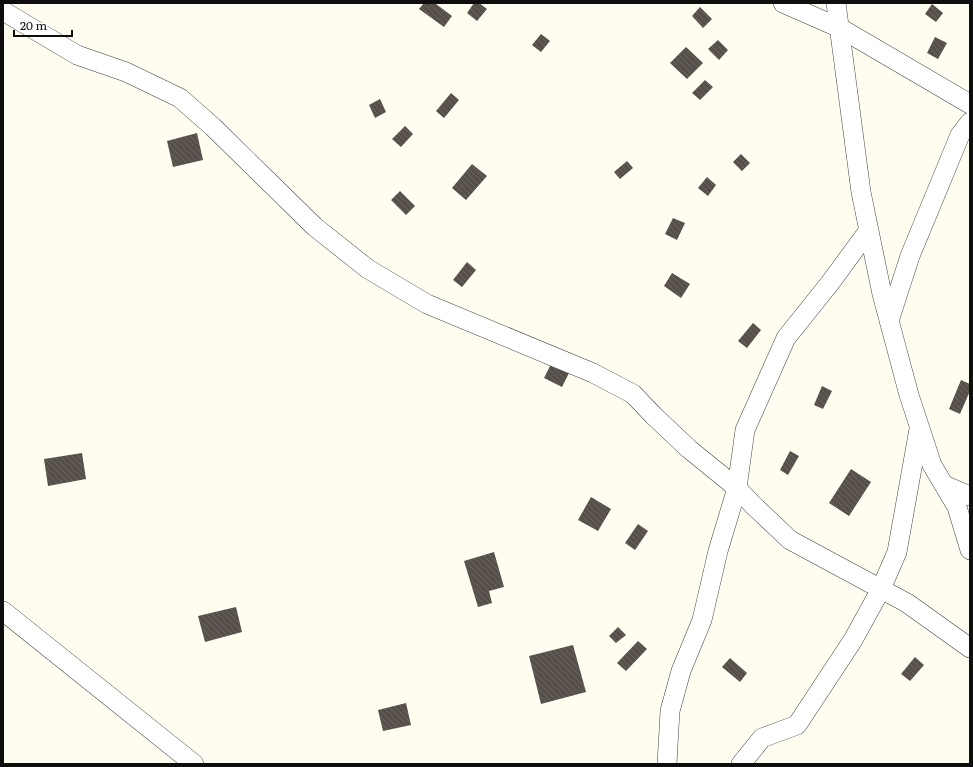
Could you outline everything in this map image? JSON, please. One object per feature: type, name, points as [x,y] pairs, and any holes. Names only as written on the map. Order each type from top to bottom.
[{"type":"street","points":[[783,3],[840,28],[970,104]]},
{"type":"street","points":[[836,3],[861,192],[882,294],[932,465],[958,506],[970,550]]},
{"type":"street","points":[[3,11],[77,55],[126,72],[180,98],[213,127],[315,227],[368,269],[427,304],[593,373],[633,394],[689,449],[737,488],[790,540],[907,603],[970,648]]},
{"type":"street","points":[[889,321],[910,256],[960,135],[970,122]]},
{"type":"street","points":[[667,764],[670,711],[681,671],[702,620],[718,551],[737,488],[745,430],[786,338],[830,283],[869,230]]},
{"type":"street","points":[[741,764],[762,738],[797,725],[853,640],[881,589],[897,552],[920,427]]},
{"type":"street","points":[[944,485],[970,496]]},
{"type":"street","points":[[3,611],[194,764]]},
{"type":"building","points":[[424,3],[437,3],[436,4],[452,16],[444,27],[419,9]]},
{"type":"building","points":[[474,3],[479,3],[487,9],[477,21],[467,13]]},
{"type":"building","points":[[932,4],[943,13],[936,22],[925,14]]},
{"type":"building","points":[[700,7],[712,19],[703,28],[692,16]]},
{"type":"building","points":[[541,34],[550,41],[541,52],[532,45]]},
{"type":"building","points":[[935,37],[947,43],[938,59],[927,53]]},
{"type":"building","points":[[718,40],[728,50],[719,60],[708,49]]},
{"type":"building","points":[[686,47],[703,63],[687,79],[670,63]]},
{"type":"building","points":[[705,80],[713,87],[700,100],[692,93]]},
{"type":"building","points":[[451,93],[459,100],[444,118],[436,111]]},
{"type":"building","points":[[380,99],[386,112],[375,118],[369,105]]},
{"type":"building","points":[[405,126],[413,134],[401,147],[392,139]]},
{"type":"building","points":[[197,133],[203,160],[173,167],[167,141]]},
{"type":"building","points":[[741,154],[750,163],[742,171],[733,162]]},
{"type":"building","points":[[627,161],[633,168],[620,179],[614,172]]},
{"type":"building","points":[[472,164],[487,176],[466,200],[452,188]]},
{"type":"building","points":[[707,177],[716,185],[708,196],[698,188]]},
{"type":"building","points":[[400,191],[415,206],[406,215],[391,200]]},
{"type":"building","points":[[673,218],[685,223],[677,240],[665,234]]},
{"type":"building","points":[[467,262],[476,270],[462,287],[453,280]]},
{"type":"building","points":[[672,273],[690,284],[681,298],[664,286]]},
{"type":"building","points":[[753,323],[761,330],[747,348],[738,341]]},
{"type":"building","points":[[551,364],[569,373],[562,387],[544,378]]},
{"type":"building","points":[[961,380],[970,384],[970,391],[960,414],[949,409]]},
{"type":"building","points":[[822,386],[832,391],[823,409],[814,405]]},
{"type":"building","points":[[790,451],[799,456],[788,475],[780,470]]},
{"type":"building","points":[[82,453],[86,479],[48,486],[44,459]]},
{"type":"building","points":[[851,469],[871,482],[849,516],[829,503]]},
{"type":"building","points":[[591,497],[611,509],[598,531],[578,520]]},
{"type":"building","points":[[638,524],[648,531],[635,550],[625,543]]},
{"type":"building","points":[[494,552],[504,587],[489,591],[492,603],[478,607],[464,561]]},
{"type":"building","points":[[236,607],[242,632],[205,642],[198,616]]},
{"type":"building","points":[[618,627],[626,635],[616,643],[609,636]]},
{"type":"building","points":[[638,641],[647,649],[626,671],[617,663]]},
{"type":"building","points":[[573,645],[586,692],[541,704],[529,656]]},
{"type":"building","points":[[915,657],[924,665],[910,681],[901,674]]},
{"type":"building","points":[[730,658],[747,673],[740,682],[722,667]]},
{"type":"building","points":[[406,703],[411,725],[383,731],[378,710]]}]
